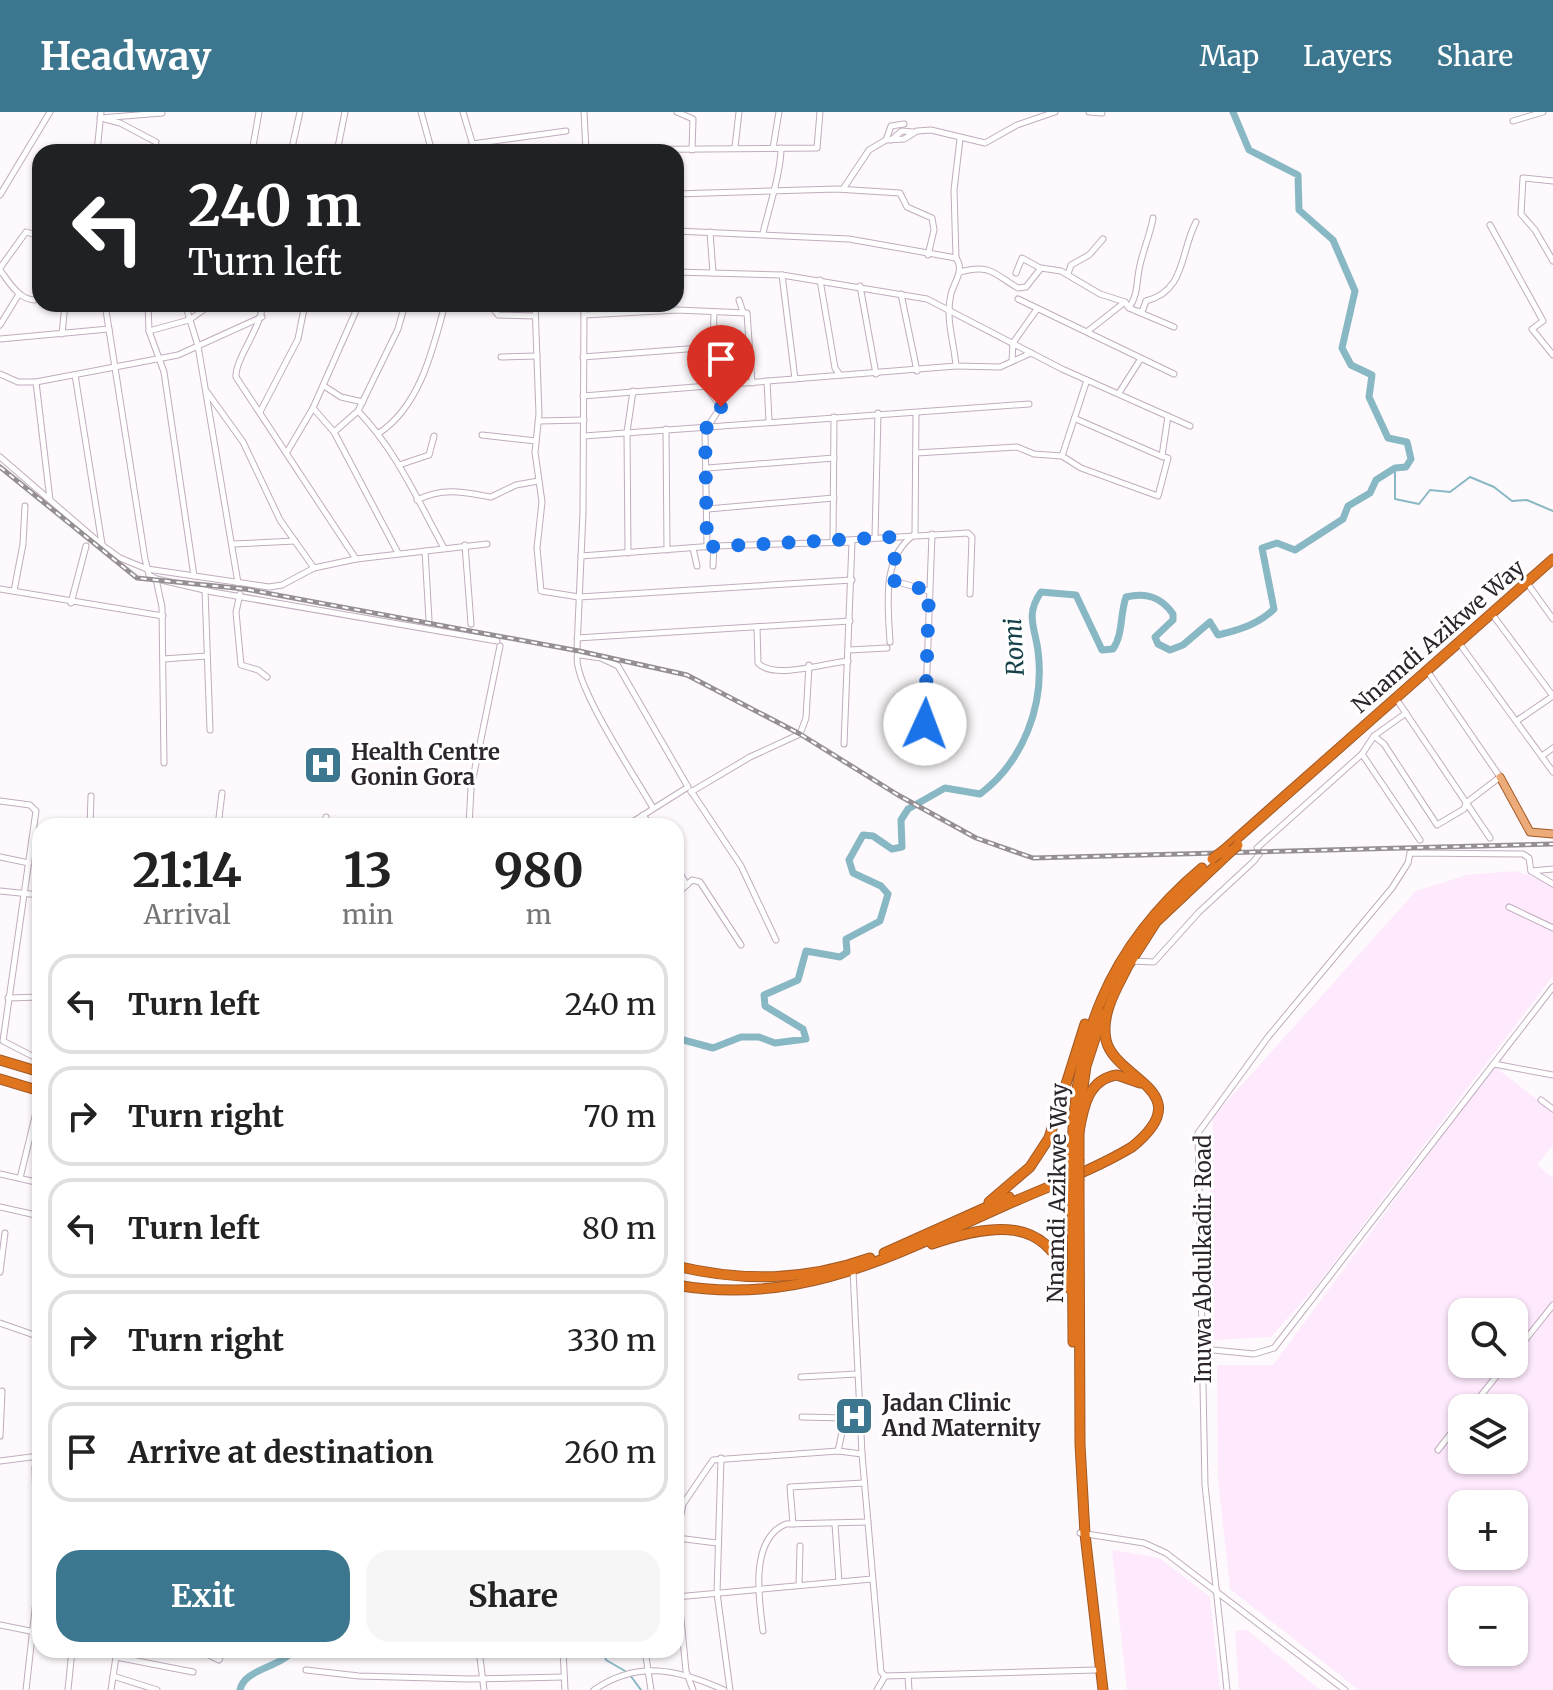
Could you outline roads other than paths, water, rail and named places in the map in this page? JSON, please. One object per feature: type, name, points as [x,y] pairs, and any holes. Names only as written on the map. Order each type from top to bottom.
[{"type":"highway","name":"Nnamdi Azikwe Way","points":[[1100,1690],[1082,1533],[1076,1181],[1072,1117],[1079,1064],[1095,1010],[1111,977],[1153,916],[1212,859],[1238,845],[1553,559]]},
{"type":"highway","name":"Nnamdi Azikwe Way","points":[[1075,1160],[1082,1085],[1090,1050],[1105,1009],[1128,965],[1156,922],[1225,852],[1553,566]]},
{"type":"highway","points":[[684,1286],[717,1291],[759,1291],[806,1285],[853,1271],[1113,1158],[1145,1135],[1155,1120],[1155,1098],[1144,1080],[1112,1053],[1105,1033],[1109,1005],[1128,965]]},
{"type":"highway","points":[[987,1205],[1030,1167],[1049,1138],[1077,1042],[1111,977]]},
{"type":"highway","points":[[0,1060],[32,1070]]},
{"type":"highway","points":[[684,1268],[744,1279],[819,1272],[881,1254],[1116,1151],[1131,1141],[1150,1117],[1147,1091],[1126,1076],[1103,1079],[1090,1091],[1079,1132]]},
{"type":"highway","points":[[0,1079],[32,1091]]},
{"type":"highway","name":"Nnamdi Azikwe Way","points":[[1076,1181],[1072,1304],[1082,1533],[1100,1690]]},
{"type":"highway","points":[[902,1252],[980,1228],[1014,1229],[1036,1239],[1056,1259],[1068,1283],[1072,1304]]},
{"type":"main road","points":[[1500,777],[1530,832],[1553,834]]},
{"type":"street","points":[[0,195],[50,112]]},
{"type":"street","points":[[253,144],[259,112]]},
{"type":"street","points":[[293,144],[300,112]]},
{"type":"street","points":[[339,144],[345,112]]},
{"type":"street","points":[[421,112],[430,144]]},
{"type":"street","points":[[463,112],[472,144],[566,131]]},
{"type":"street","points":[[584,112],[586,144]]},
{"type":"street","points":[[677,112],[694,116],[692,150]]},
{"type":"street","points":[[735,147],[739,112]]},
{"type":"street","points":[[773,148],[779,112]]},
{"type":"street","points":[[684,150],[817,148],[820,112]]},
{"type":"street","points":[[843,190],[869,150],[888,140],[904,139],[913,132],[931,130],[960,139],[995,141],[1017,125],[1055,112]]},
{"type":"street","points":[[1089,112],[1102,113]]},
{"type":"street","points":[[1513,121],[1543,112]]},
{"type":"street","points":[[100,115],[162,113]]},
{"type":"street","points":[[100,115],[156,142]]},
{"type":"street","points":[[98,144],[100,115]]},
{"type":"street","points":[[888,140],[891,126],[904,124]]},
{"type":"street","points":[[956,366],[949,310],[963,271],[958,261],[954,190],[960,139]]},
{"type":"street","points":[[763,233],[771,191],[781,166],[781,148]]},
{"type":"street","points":[[1553,181],[1523,178],[1521,214],[1531,223],[1553,261]]},
{"type":"street","points":[[684,194],[843,190],[904,195],[907,207],[932,218],[934,230],[928,255]]},
{"type":"street","points":[[1087,332],[1127,305],[1138,291],[1139,267],[1149,243],[1153,218]]},
{"type":"street","points":[[1016,273],[1022,258],[1041,268],[1068,274],[1100,294],[1142,312],[1146,301],[1158,297],[1177,282],[1196,222]]},
{"type":"street","points":[[1490,225],[1543,321]]},
{"type":"street","points":[[684,231],[849,239],[958,261]]},
{"type":"street","points":[[32,234],[26,232],[0,269],[19,294],[32,299]]},
{"type":"street","points":[[710,232],[713,273]]},
{"type":"street","points":[[1068,274],[1071,265],[1089,255],[1103,239]]},
{"type":"street","points":[[963,271],[985,269],[1002,275],[1018,288],[1026,287],[1041,268]]},
{"type":"street","points":[[684,272],[782,275],[927,299],[1031,353],[1190,426]]},
{"type":"street","points":[[782,275],[795,379]]},
{"type":"street","points":[[820,280],[835,368],[841,376]]},
{"type":"street","points":[[860,286],[876,374]]},
{"type":"street","points":[[0,325],[19,294]]},
{"type":"street","points":[[901,294],[917,371]]},
{"type":"street","points":[[1018,299],[1174,374]]},
{"type":"street","points":[[739,300],[743,312]]},
{"type":"street","points":[[1127,305],[1174,327]]},
{"type":"street","points":[[684,309],[743,312],[749,315],[752,383]]},
{"type":"street","points":[[1012,361],[1013,343],[1037,309]]},
{"type":"street","points":[[62,334],[64,312]]},
{"type":"street","points":[[106,312],[147,569],[156,579],[163,616],[164,763]]},
{"type":"street","points":[[148,312],[149,331],[164,372],[194,576]]},
{"type":"street","points":[[187,312],[198,346],[238,583]]},
{"type":"street","points":[[149,331],[189,320],[200,312]]},
{"type":"street","points":[[262,312],[235,372],[356,559]]},
{"type":"street","points":[[260,412],[298,339],[303,312]]},
{"type":"street","points":[[287,452],[324,386],[356,312]]},
{"type":"street","points":[[334,432],[358,411],[398,329],[403,312]]},
{"type":"street","points":[[379,433],[402,414],[438,336],[443,312]]},
{"type":"street","points":[[496,312],[498,315],[535,316]]},
{"type":"street","points":[[535,312],[536,441],[542,502],[537,548],[539,587],[544,592],[579,597],[852,580]]},
{"type":"street","points":[[612,312],[584,315],[584,436],[576,667],[589,696],[653,808]]},
{"type":"street","points":[[713,566],[705,428],[721,407],[709,386],[714,312]]},
{"type":"street","points":[[1553,316],[1532,329],[1553,355]]},
{"type":"street","points":[[0,374],[18,382],[36,382],[158,358],[198,346],[262,317]]},
{"type":"street","points":[[0,339],[109,329]]},
{"type":"street","points":[[583,357],[713,347]]},
{"type":"street","points":[[583,396],[956,366],[995,367],[1031,353]]},
{"type":"street","points":[[501,357],[537,356]]},
{"type":"street","points":[[1119,393],[1140,360]]},
{"type":"street","points":[[828,377],[835,368]]},
{"type":"street","points":[[75,375],[102,545]]},
{"type":"street","points":[[1062,456],[1087,380]]},
{"type":"street","points":[[767,381],[769,421]]},
{"type":"street","points":[[36,382],[50,500]]},
{"type":"street","points":[[324,386],[341,397],[363,402]]},
{"type":"street","points":[[206,391],[243,442],[252,467],[314,568]]},
{"type":"street","points":[[628,553],[627,432],[633,391]]},
{"type":"street","points":[[584,436],[1029,404]]},
{"type":"street","points":[[313,408],[334,432],[398,553]]},
{"type":"street","points":[[358,411],[379,433],[444,548]]},
{"type":"street","points":[[875,537],[878,413]]},
{"type":"street","points":[[896,551],[915,534],[916,414]]},
{"type":"street","points":[[1168,416],[1162,456],[1168,458]]},
{"type":"street","points":[[833,541],[834,417]]},
{"type":"street","points":[[1076,419],[1168,458]]},
{"type":"street","points":[[538,421],[584,420]]},
{"type":"street","points":[[666,429],[667,550]]},
{"type":"street","points":[[482,435],[536,441]]},
{"type":"street","points":[[399,465],[429,455],[434,436]]},
{"type":"street","points":[[916,453],[1017,447],[1034,454],[1062,456],[1081,468],[1158,496],[1168,458]]},
{"type":"street","points":[[0,457],[102,545],[120,558],[147,569],[275,587],[314,568],[356,559],[487,544]]},
{"type":"street","points":[[707,468],[834,458]]},
{"type":"street","points":[[417,500],[447,490],[491,497],[516,485],[538,481]]},
{"type":"street","points":[[708,509],[834,498]]},
{"type":"street","points":[[14,591],[23,544],[25,506]]},
{"type":"street","points":[[581,556],[915,534],[971,535],[970,594]]},
{"type":"street","points":[[925,724],[932,534]]},
{"type":"street","points":[[849,650],[889,645],[891,580],[896,551],[892,537]]},
{"type":"street","points":[[844,744],[853,546],[847,540]]},
{"type":"street","points":[[233,544],[295,541]]},
{"type":"street","points":[[465,545],[471,624]]},
{"type":"street","points":[[71,603],[86,546]]},
{"type":"street","points":[[693,548],[697,566]]},
{"type":"street","points":[[425,551],[429,620]]},
{"type":"street","points":[[156,579],[498,643],[471,788],[469,818]]},
{"type":"street","points":[[891,580],[929,591]]},
{"type":"street","points":[[1530,587],[1553,619]]},
{"type":"street","points":[[0,589],[163,616]]},
{"type":"street","points":[[205,590],[210,730]]},
{"type":"street","points":[[240,594],[236,612],[241,665],[258,670],[267,677]]},
{"type":"street","points":[[1495,618],[1553,696],[1518,720]]},
{"type":"street","points":[[577,638],[850,621]]},
{"type":"street","points":[[757,627],[760,667],[783,672],[809,665],[848,661]]},
{"type":"street","points":[[1462,647],[1553,772]]},
{"type":"street","points":[[578,653],[618,666],[690,790],[741,866],[776,940]]},
{"type":"street","points":[[163,659],[207,656]]},
{"type":"street","points":[[638,818],[800,734],[806,718],[809,665]]},
{"type":"street","points":[[798,668],[807,677]]},
{"type":"street","points":[[1374,736],[1384,744],[1437,825],[1464,809],[1466,803],[1500,777],[1430,675]]},
{"type":"street","points":[[1402,697],[1406,713],[1490,838]]},
{"type":"street","points":[[1128,965],[1154,962],[1199,912],[1254,861],[1259,846],[1362,754],[1374,736],[1406,713]]},
{"type":"street","points":[[1542,756],[1553,748]]},
{"type":"street","points":[[1362,754],[1420,840]]},
{"type":"street","points":[[219,818],[222,793]]},
{"type":"street","points":[[90,818],[91,796]]},
{"type":"street","points":[[0,801],[35,807],[34,818]]},
{"type":"street","points":[[1528,841],[1530,832]]},
{"type":"street","points":[[32,835],[3,1043],[32,1056]]},
{"type":"street","name":"Inuwa Abdulkadir Road","points":[[1227,1690],[1205,1485],[1198,1145],[1203,1122],[1392,888],[1408,863],[1410,853],[1523,854],[1529,858],[1531,871],[1553,884]]},
{"type":"street","points":[[0,857],[29,863]]},
{"type":"street","points":[[1531,871],[1553,869]]},
{"type":"street","points":[[684,888],[694,879],[700,882],[741,945]]},
{"type":"street","points":[[684,880],[687,885]]},
{"type":"street","points":[[0,891],[32,895]]},
{"type":"street","points":[[1509,907],[1553,928]]},
{"type":"street","points":[[1203,1349],[1254,1354],[1274,1348],[1553,987]]},
{"type":"street","points":[[8,998],[32,997]]},
{"type":"street","points":[[1494,1064],[1553,1075]]},
{"type":"street","points":[[1541,1100],[1553,1109]]},
{"type":"street","points":[[20,1178],[32,1128]]},
{"type":"street","points":[[0,1174],[32,1181]]},
{"type":"street","points":[[0,1207],[32,1214]]},
{"type":"street","points":[[0,1272],[5,1233]]},
{"type":"street","points":[[853,1271],[864,1483],[881,1672],[885,1676],[908,1676],[1096,1670]]},
{"type":"street","points":[[1528,1336],[1553,1305]]},
{"type":"street","points":[[0,1323],[32,1334]]},
{"type":"street","points":[[801,1377],[857,1374]]},
{"type":"street","points":[[1482,1394],[1495,1378]]},
{"type":"street","points":[[0,1436],[2,1391]]},
{"type":"street","points":[[802,1417],[845,1418],[838,1451]]},
{"type":"street","points":[[1438,1450],[1448,1437]]},
{"type":"street","points":[[684,1502],[711,1461],[721,1458],[838,1451],[862,1454]]},
{"type":"street","points":[[0,1461],[32,1457]]},
{"type":"street","points":[[594,1690],[635,1669],[690,1677],[727,1690],[717,1593],[721,1458]]},
{"type":"street","points":[[793,1524],[790,1487],[864,1483]]},
{"type":"street","points":[[763,1631],[758,1591],[761,1556],[777,1530],[793,1524],[868,1522]]},
{"type":"street","points":[[835,1524],[839,1582]]},
{"type":"street","points":[[1082,1533],[1144,1543],[1166,1553],[1216,1588],[1345,1690]]},
{"type":"street","points":[[684,1540],[717,1543]]},
{"type":"street","points":[[799,1585],[800,1546]]},
{"type":"street","points":[[684,1596],[872,1579]]},
{"type":"street","points":[[0,1625],[32,1631],[26,1690]]},
{"type":"street","points":[[684,1655],[693,1690]]},
{"type":"street","points":[[68,1690],[71,1658]]},
{"type":"street","points":[[111,1690],[115,1658]]},
{"type":"street","points":[[136,1658],[193,1672]]},
{"type":"street","points":[[480,1658],[484,1690]]},
{"type":"street","points":[[563,1658],[565,1690]]},
{"type":"street","points":[[646,1658],[651,1690]]},
{"type":"street","points":[[306,1670],[359,1676],[564,1677]]},
{"type":"street","points":[[113,1676],[157,1690]]},
{"type":"street","points":[[877,1690],[885,1676]]},
{"type":"street","points":[[908,1676],[909,1690]]},
{"type":"waterway","name":"Romi","points":[[684,1040],[713,1048],[741,1037],[759,1037],[775,1043],[806,1039],[803,1029],[765,1006],[764,995],[798,980],[806,951],[840,957],[847,952],[846,939],[880,921],[888,894],[881,886],[853,873],[849,860],[863,835],[873,836],[892,849],[902,847],[901,820],[908,809],[945,788],[980,794],[1008,766],[1028,731],[1038,692],[1038,651],[1032,614],[1041,592],[1076,595],[1102,650],[1113,649],[1126,597],[1146,596],[1158,600],[1173,614],[1173,620],[1155,637],[1158,644],[1170,650],[1183,645],[1210,622],[1218,635],[1241,629],[1274,609],[1262,548],[1277,543],[1295,550],[1343,519],[1348,506],[1370,493],[1376,480],[1395,468],[1406,467],[1411,459],[1407,442],[1388,438],[1369,397],[1372,375],[1351,365],[1342,348],[1355,291],[1333,240],[1299,210],[1298,175],[1249,150],[1233,112]]},
{"type":"waterway","points":[[1395,468],[1395,499],[1419,504],[1430,490],[1450,492],[1470,477],[1494,487],[1512,501],[1527,500],[1553,511]]},
{"type":"waterway","name":"Romi","points":[[240,1690],[248,1677],[285,1658]]},
{"type":"waterway","points":[[605,1658],[625,1671]]},
{"type":"waterway","points":[[630,1675],[641,1690]]},
{"type":"railway","points":[[0,467],[137,578],[245,589],[579,651],[687,675],[800,734],[898,795],[976,838],[1033,858],[1553,844]]},
{"type":"place","name":"Health Centre Gonin Gora","points":[[323,765]]},
{"type":"place","name":"Jadan Clinic And Maternity","points":[[854,1416]]}]
